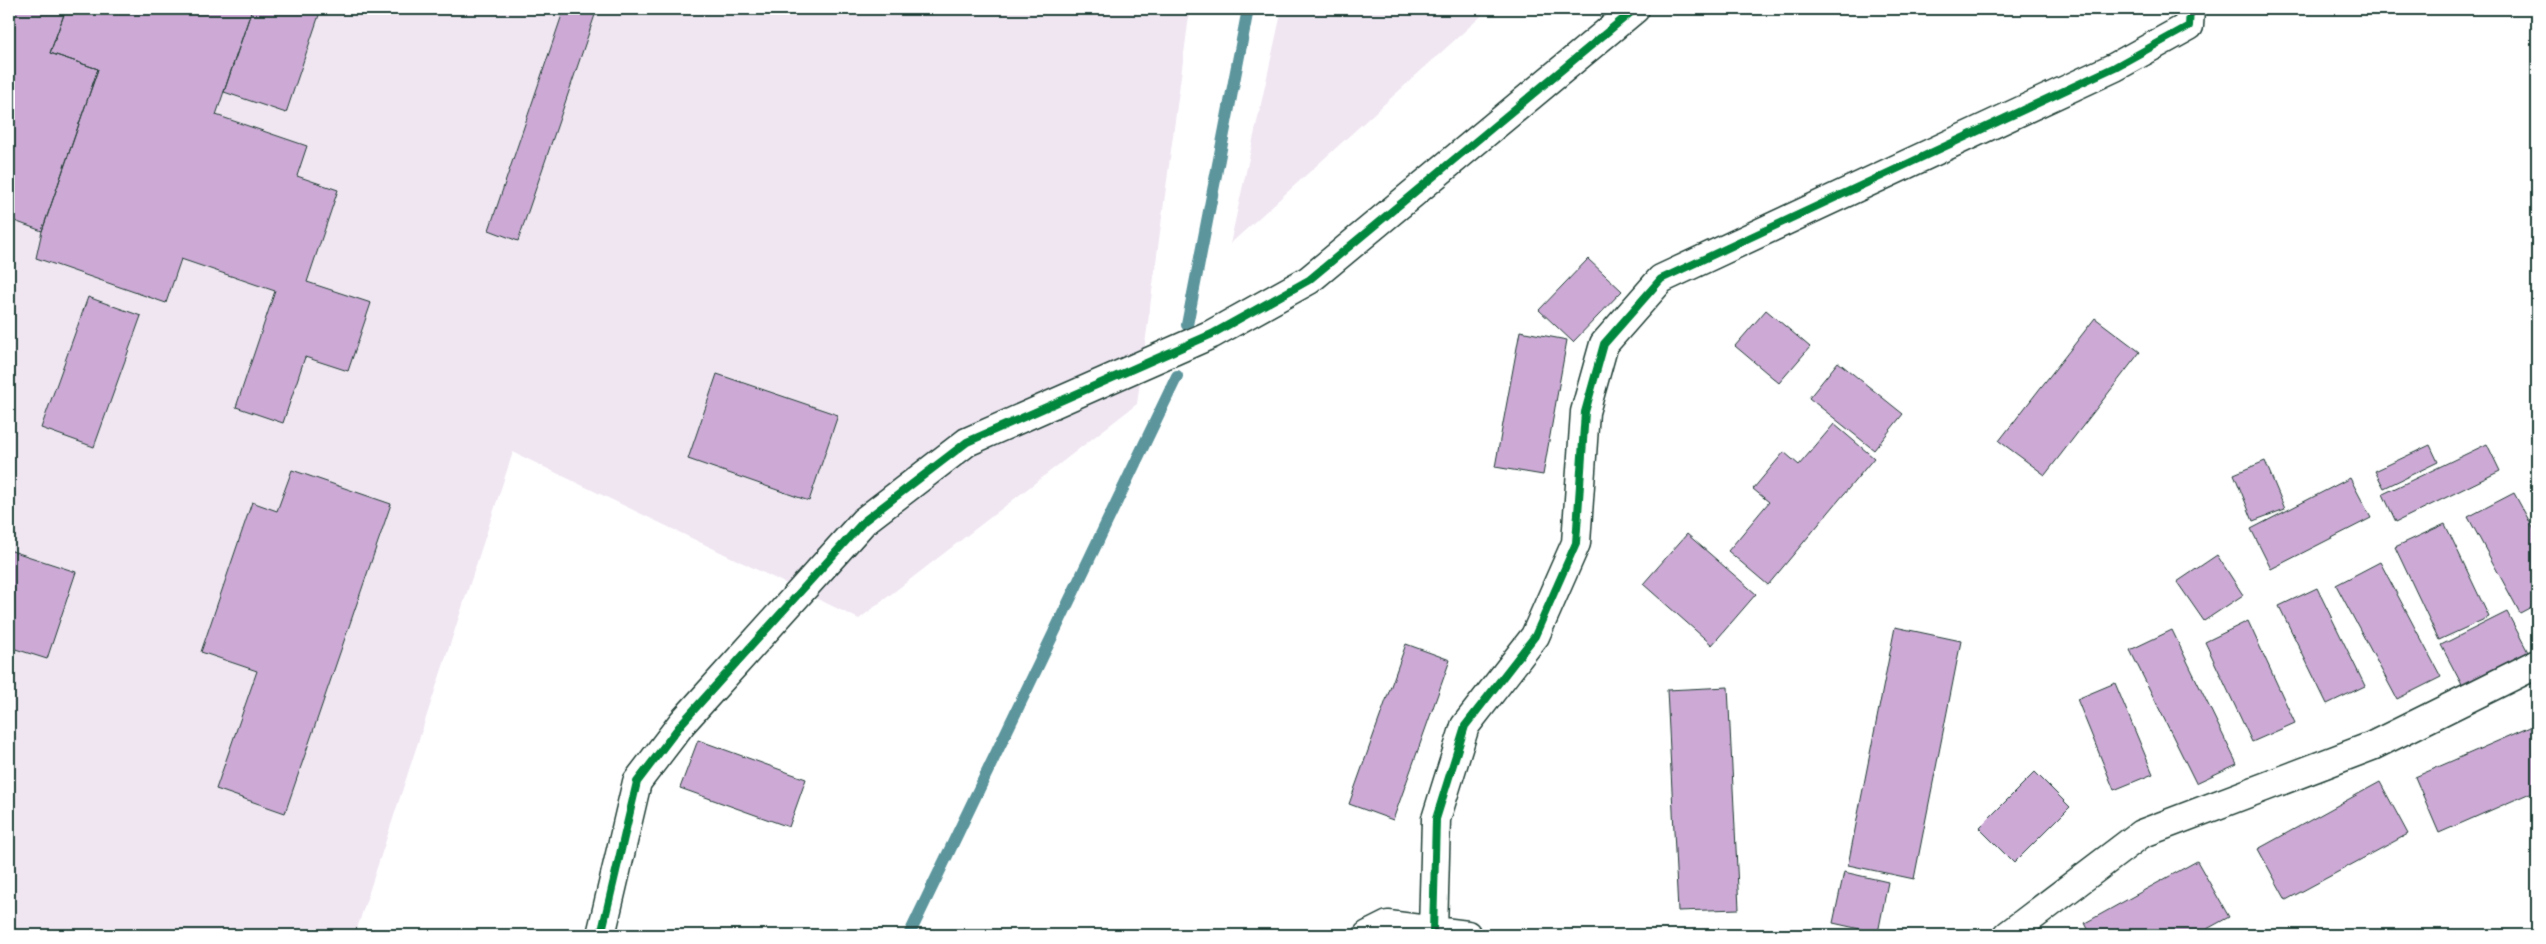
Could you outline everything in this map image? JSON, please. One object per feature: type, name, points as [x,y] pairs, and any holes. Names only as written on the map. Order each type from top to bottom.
[{"type":"street","points":[[601,935],[637,782],[682,723],[864,522],[967,442],[1212,334],[1308,280],[1635,9]]},
{"type":"street","points":[[1433,931],[1436,819],[1465,726],[1536,636],[1576,543],[1585,412],[1604,344],[1660,279],[2115,67],[2189,26],[2190,9]]},
{"type":"street","points":[[2008,935],[2141,834],[2372,746],[2537,664]]},
{"type":"street","points":[[1368,935],[1388,925],[1467,935]]},
{"type":"shaded area","points":[[9,9],[1190,9],[1137,404],[859,619],[513,452],[355,935],[9,935]]},
{"type":"shaded area","points":[[1282,9],[1489,9],[1230,244]]},
{"type":"building","points":[[9,9],[66,9],[50,53],[98,69],[42,231],[9,219]]},
{"type":"building","points":[[66,9],[252,9],[216,115],[307,146],[297,176],[338,190],[307,282],[371,303],[348,371],[305,357],[283,423],[236,407],[275,291],[181,259],[166,303],[36,258],[42,231],[98,69],[50,53]]},
{"type":"building","points":[[252,9],[321,9],[286,113],[224,92]]},
{"type":"building","points":[[564,9],[597,9],[518,241],[489,230]]},
{"type":"building","points":[[1588,259],[1622,291],[1573,342],[1539,310]]},
{"type":"building","points":[[88,297],[141,316],[94,447],[41,428]]},
{"type":"building","points":[[1766,310],[1810,347],[1779,383],[1735,346]]},
{"type":"building","points":[[2095,318],[2140,352],[2045,475],[1999,441]]},
{"type":"building","points":[[1520,331],[1567,340],[1543,475],[1495,467]]},
{"type":"building","points":[[1838,362],[1903,414],[1874,450],[1809,398]]},
{"type":"building","points":[[717,374],[838,415],[809,501],[688,459]]},
{"type":"building","points":[[1834,424],[1874,458],[1768,585],[1728,551],[1769,502],[1753,489],[1784,452],[1799,465]]},
{"type":"building","points":[[2487,444],[2500,471],[2396,522],[2383,494]]},
{"type":"building","points":[[2430,445],[2438,462],[2384,488],[2375,471]]},
{"type":"building","points":[[2265,461],[2285,509],[2253,521],[2234,474]]},
{"type":"building","points":[[292,470],[391,504],[285,813],[216,789],[257,671],[201,652],[252,502],[277,511]]},
{"type":"building","points":[[2350,478],[2371,518],[2271,569],[2251,529]]},
{"type":"building","points":[[2514,493],[2537,535],[2537,604],[2520,613],[2468,517]]},
{"type":"building","points":[[2445,524],[2489,617],[2439,640],[2395,547]]},
{"type":"building","points":[[1687,534],[1756,594],[1712,645],[1643,584]]},
{"type":"building","points":[[9,550],[76,572],[47,659],[9,647]]},
{"type":"building","points":[[2217,555],[2243,595],[2204,621],[2177,582]]},
{"type":"building","points":[[2380,562],[2441,677],[2397,699],[2336,585]]},
{"type":"building","points":[[2317,588],[2365,686],[2327,704],[2279,606]]},
{"type":"building","points":[[2507,612],[2528,652],[2462,685],[2441,645]]},
{"type":"building","points":[[2248,621],[2295,723],[2252,742],[2205,642]]},
{"type":"building","points":[[1895,627],[1961,641],[1914,879],[1848,865]]},
{"type":"building","points":[[2172,630],[2237,764],[2196,783],[2130,650]]},
{"type":"building","points":[[1406,644],[1450,660],[1393,820],[1349,804]]},
{"type":"building","points":[[2115,683],[2153,774],[2114,790],[2077,699]]},
{"type":"building","points":[[1728,687],[1739,909],[1678,911],[1667,690]]},
{"type":"building","points":[[2537,724],[2537,790],[2439,833],[2415,777]]},
{"type":"building","points":[[698,740],[806,779],[789,827],[680,788]]},
{"type":"building","points":[[2035,772],[2070,807],[2014,863],[1979,828]]},
{"type":"building","points":[[2380,782],[2408,834],[2286,900],[2258,849]]},
{"type":"building","points":[[2197,861],[2229,917],[2196,935],[2091,935],[2085,923]]},
{"type":"building","points":[[1844,872],[1888,882],[1878,933],[1833,923]]},
{"type":"waterway","points":[[1187,325],[1248,9]]},
{"type":"waterway","points":[[909,935],[1177,376]]},
{"type":"cycle path","points":[[601,935],[637,782],[682,723],[864,521],[967,442],[1212,334],[1309,280],[1635,9]]},
{"type":"cycle path","points":[[1433,931],[1436,819],[1465,726],[1535,636],[1576,543],[1585,412],[1604,344],[1661,279],[2115,67],[2189,26],[2190,9]]}]
